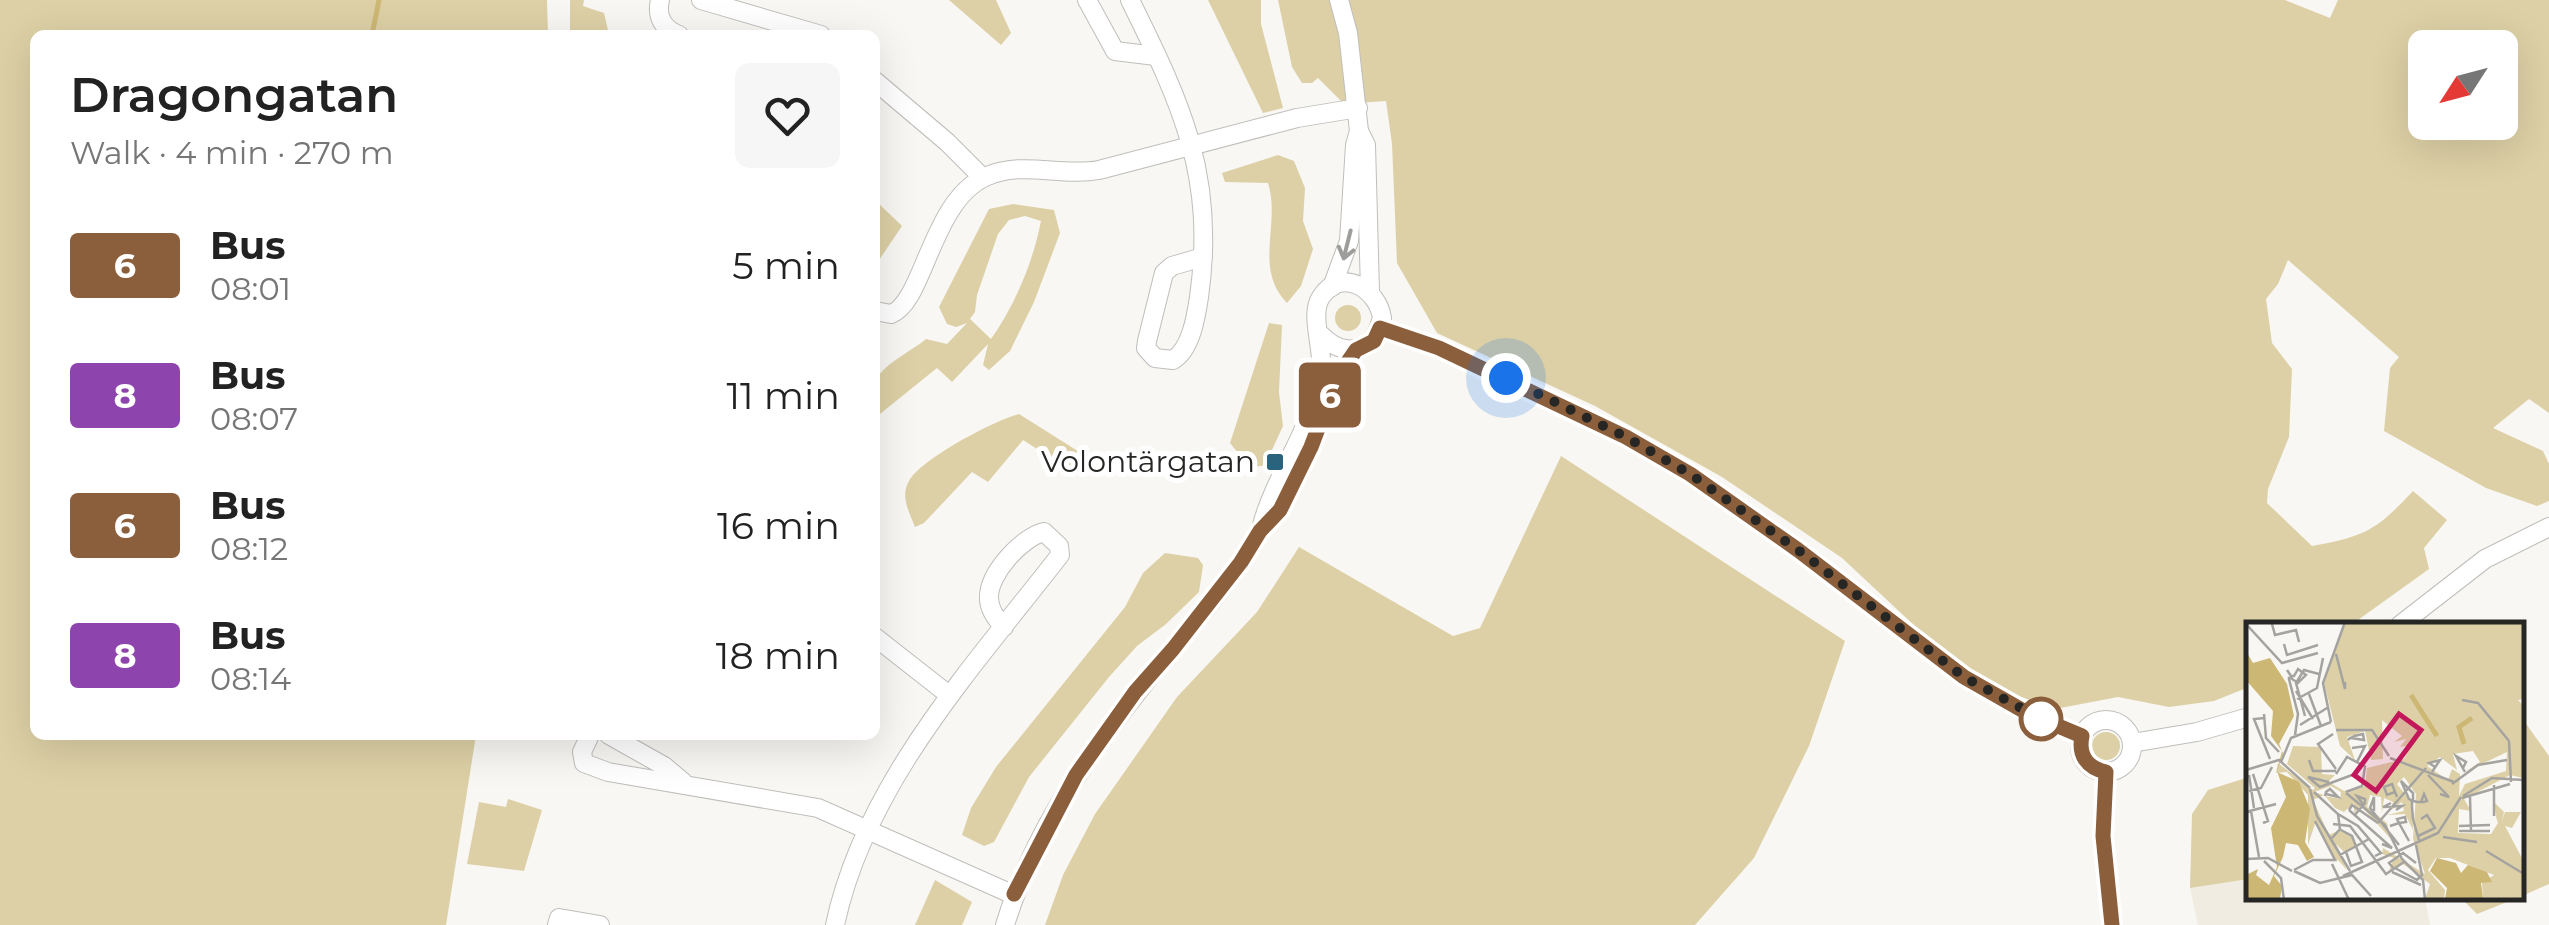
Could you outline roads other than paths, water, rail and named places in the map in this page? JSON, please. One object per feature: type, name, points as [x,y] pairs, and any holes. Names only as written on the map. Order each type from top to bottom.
[{"type":"street","points":[[660,0],[660,19],[669,30]]},
{"type":"street","points":[[701,0],[808,30]]},
{"type":"street","points":[[1087,0],[1116,51],[1156,56]]},
{"type":"street","points":[[1130,0],[1192,146],[1199,168],[1204,218],[1203,256],[1196,313],[1184,352],[1174,360],[1155,358],[1146,348],[1164,273],[1172,266],[1203,256]]},
{"type":"street","points":[[1339,0],[1348,33],[1360,131],[1368,156],[1370,291],[1381,309],[1380,328],[1374,341],[1356,350],[1340,350],[1317,329],[1320,297],[1332,287],[1353,282],[1370,291]]},
{"type":"street","points":[[880,85],[947,142],[982,178]]},
{"type":"street","points":[[880,311],[892,314],[908,302],[939,228],[982,178],[1022,168],[1088,172],[1298,118],[1358,108]]},
{"type":"street","points":[[1332,287],[1350,241],[1355,145],[1360,131]]},
{"type":"street","points":[[1380,328],[1439,348],[1626,437],[1690,474],[1798,550],[1964,677],[2029,714],[2082,736]]},
{"type":"street","points":[[1260,531],[1268,503],[1304,427],[1317,389],[1321,335]]},
{"type":"street","points":[[1005,925],[1014,894],[1076,775],[1135,692],[1280,510],[1311,447],[1338,376],[1356,350]]},
{"type":"street","points":[[2404,622],[2485,559],[2549,527]]},
{"type":"street","points":[[834,925],[854,864],[884,797],[950,695],[1004,627],[1060,555],[1058,546],[1044,532],[1034,534],[1020,546],[991,582],[988,600],[1004,627]]},
{"type":"street","points":[[880,641],[950,695]]},
{"type":"street","points":[[2132,743],[2197,732],[2246,717]]},
{"type":"street","points":[[2109,720],[2124,727],[2132,743],[2124,764],[2106,772],[2090,766],[2083,757],[2082,736],[2092,724],[2109,720]]},
{"type":"street","points":[[588,740],[582,752],[584,764],[608,772],[818,808],[1014,894]]},
{"type":"street","points":[[619,740],[664,766],[683,782]]},
{"type":"street","points":[[2106,772],[2103,836],[2112,925]]},
{"type":"street","points":[[557,925],[559,918],[600,925]]},
{"type":"waterway","points":[[373,30],[379,0]]},
{"type":"place","name":"Volontärgatan","points":[[1275,462]]}]
